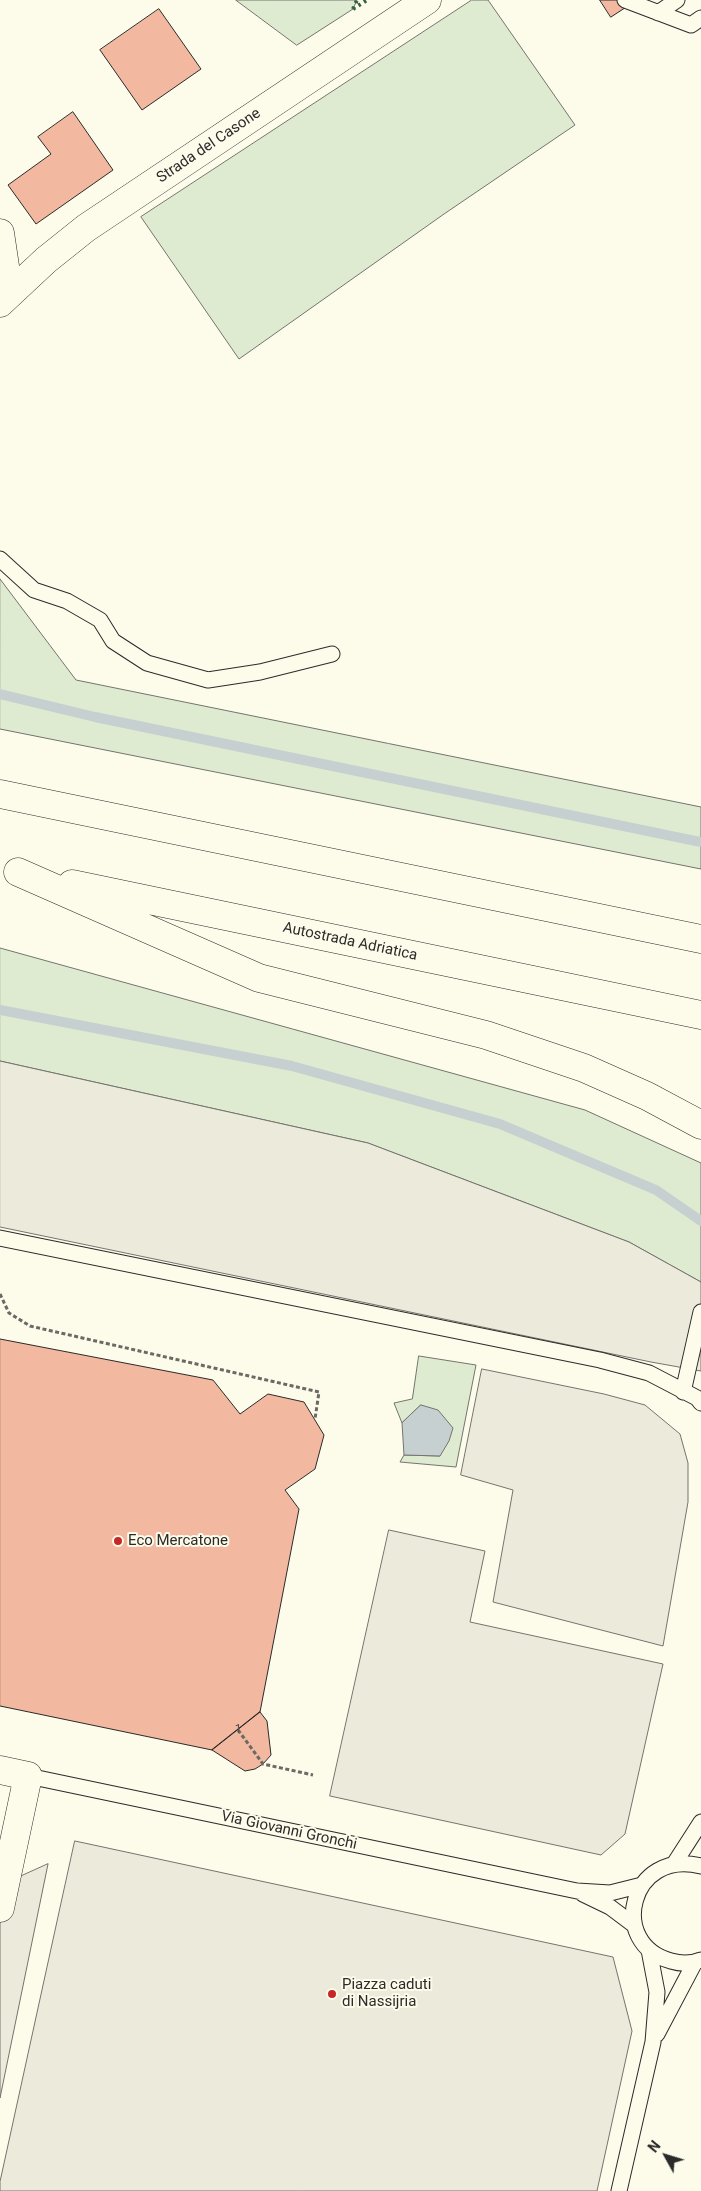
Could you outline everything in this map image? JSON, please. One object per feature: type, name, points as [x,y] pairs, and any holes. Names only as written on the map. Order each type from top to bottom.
[{"type":"main road","name":"Strada del Casone","points":[[5,298],[86,228],[428,0]]},
{"type":"main road","points":[[0,233],[5,298]]},
{"type":"main road","points":[[0,794],[701,939]]},
{"type":"main road","points":[[9,871],[259,978],[486,1035],[575,1064],[646,1096],[701,1125]]},
{"type":"main road","name":"Autostrada Adriatica","points":[[9,871],[701,1015]]},
{"type":"main road","name":"Via Giovanni Gronchi","points":[[0,1770],[28,1776]]},
{"type":"main road","points":[[0,1908],[28,1776]]},
{"type":"lane","points":[[625,0],[691,25],[701,18]]},
{"type":"lane","points":[[658,12],[677,0]]},
{"type":"lane","points":[[0,559],[34,590],[67,601],[100,620],[113,641],[147,663],[208,680],[260,672],[332,654]]},
{"type":"lane","points":[[0,1238],[600,1360],[649,1373],[701,1403]]},
{"type":"lane","points":[[683,1392],[701,1312]]},
{"type":"lane","name":"Via Giovanni Gronchi","points":[[28,1776],[577,1891],[610,1893],[642,1885]]},
{"type":"lane","points":[[674,1864],[701,1822]]},
{"type":"lane","points":[[698,1961],[678,1963],[663,1959],[649,1950],[640,1939],[634,1925],[633,1911],[636,1897],[642,1885],[656,1872],[674,1864],[689,1863],[701,1866]]},
{"type":"lane","name":"Via Giovanni Gronchi","points":[[577,1891],[610,1907],[634,1925]]},
{"type":"lane","points":[[618,2191],[653,2042],[658,1992],[649,1950]]},
{"type":"lane","points":[[653,2042],[698,1961]]},
{"type":"path","points":[[0,1294],[9,1313],[30,1326],[319,1392],[315,1419]]},
{"type":"path","points":[[238,1730],[263,1764],[312,1775]]},
{"type":"green space","points":[[236,0],[357,0],[353,9],[297,45]]},
{"type":"green space","points":[[472,0],[488,0],[575,125],[444,214],[239,359],[141,217]]},
{"type":"green space","points":[[0,579],[76,680],[701,807],[701,869],[0,729]]},
{"type":"green space","points":[[0,948],[585,1110],[701,1163],[701,1282],[629,1242],[368,1143],[0,1061]]},
{"type":"green space","points":[[419,1356],[476,1365],[456,1467],[400,1462],[404,1455],[440,1456],[421,1405],[402,1423],[394,1403],[412,1399]]},
{"type":"shaded area","points":[[0,1061],[368,1143],[629,1242],[701,1282],[701,1371],[0,1227]]},
{"type":"shaded area","points":[[482,1369],[604,1394],[645,1405],[680,1434],[688,1463],[688,1502],[663,1646],[493,1602],[513,1490],[461,1475]]},
{"type":"shaded area","points":[[421,1405],[438,1410],[453,1428],[449,1441],[440,1456],[404,1455],[402,1423]]},
{"type":"shaded area","points":[[389,1530],[485,1551],[470,1622],[663,1664],[625,1834],[601,1855],[330,1796]]},
{"type":"shaded area","name":"Piazza caduti di Nassijria","points":[[75,1841],[613,1957],[632,2031],[597,2191],[0,2191],[0,2182]]},
{"type":"shaded area","points":[[48,1864],[0,2098],[0,1908],[6,1883]]},
{"type":"building","points":[[600,0],[637,0],[611,17]]},
{"type":"building","points":[[159,9],[201,69],[142,110],[100,50]]},
{"type":"building","points":[[73,112],[113,170],[36,224],[8,185],[51,154],[38,137]]},
{"type":"building","points":[[0,1339],[213,1380],[240,1414],[268,1394],[304,1402],[324,1435],[315,1469],[285,1490],[299,1509],[260,1712],[212,1750],[0,1706]]},
{"type":"building","points":[[260,1712],[267,1721],[271,1755],[263,1764],[255,1769],[245,1771],[212,1750]]},
{"type":"waterway","points":[[0,694],[95,717],[701,842]]},
{"type":"waterway","points":[[0,1010],[292,1066],[500,1124],[656,1190],[701,1221]]},
{"type":"hedge","points":[[353,9],[357,0]]},
{"type":"hedge","points":[[353,9],[367,0]]},
{"type":"place","name":"Eco Mercatone","points":[[118,1541]]},
{"type":"place","name":"Piazza caduti di Nassijria","points":[[332,1994]]}]
